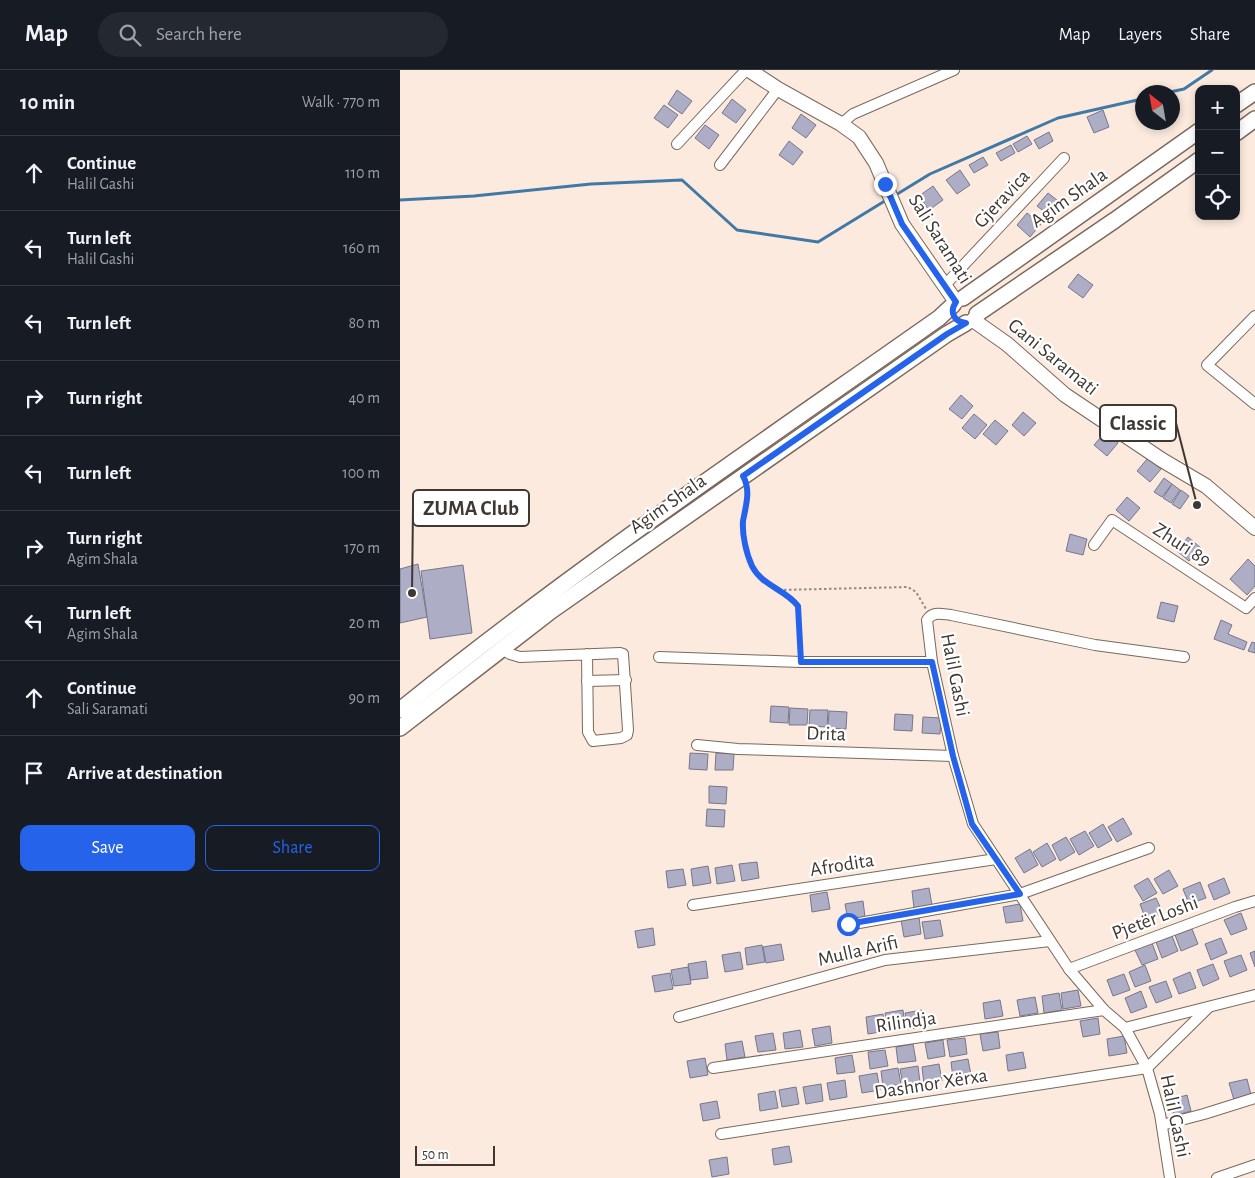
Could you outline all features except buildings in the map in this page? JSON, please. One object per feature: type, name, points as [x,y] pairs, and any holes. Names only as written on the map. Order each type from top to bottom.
[{"type":"main road","points":[[1240,102],[1255,92]]},
{"type":"main road","points":[[1240,130],[1255,119]]},
{"type":"main road","name":"Agim Shala","points":[[400,710],[543,598],[939,318],[957,302],[1195,134]]},
{"type":"main road","name":"Agim Shala","points":[[400,728],[551,611],[1195,163]]},
{"type":"main road","points":[[967,298],[974,302],[977,310],[972,319],[960,323],[954,317],[952,313],[957,302],[967,298]]},
{"type":"street","points":[[677,144],[746,70]]},
{"type":"street","name":"Sali Saramati","points":[[749,70],[841,124],[859,137],[876,163],[895,207],[912,238],[957,302]]},
{"type":"street","points":[[841,124],[853,114],[954,70]]},
{"type":"street","points":[[720,165],[778,88]]},
{"type":"street","name":"Gjeravica","points":[[944,285],[1064,158]]},
{"type":"street","points":[[1254,399],[1208,365],[1255,316]]},
{"type":"street","name":"Gani Saramati","points":[[972,319],[1007,344],[1065,395],[1146,450],[1206,486],[1255,528]]},
{"type":"street","name":"Zhuri 89","points":[[1094,545],[1112,520],[1246,608],[1255,598]]},
{"type":"street","name":"Halil Gashi","points":[[1170,1178],[1162,1125],[1147,1068],[1125,1028],[1104,1010],[1069,969],[972,824],[953,756],[932,662],[926,620],[935,613],[950,615],[1095,645],[1184,658]]},
{"type":"street","points":[[502,650],[520,657],[587,654],[620,653],[624,654],[628,730],[627,734],[620,738],[593,741],[588,732],[587,654]]},
{"type":"street","points":[[659,657],[801,662],[932,662]]},
{"type":"street","points":[[587,681],[626,680]]},
{"type":"street","name":"Drita","points":[[697,745],[738,749],[953,756]]},
{"type":"street","points":[[848,924],[1020,894],[1148,848]]},
{"type":"street","name":"Afrodita","points":[[693,905],[996,859]]},
{"type":"street","name":"Pjetër Loshi","points":[[1069,969],[1235,906],[1255,901]]},
{"type":"street","name":"Mulla Arifi","points":[[679,1017],[885,960],[1050,941]]},
{"type":"street","points":[[1125,1028],[1255,995]]},
{"type":"street","points":[[1147,1068],[1208,1008]]},
{"type":"street","name":"Rilindja","points":[[713,1068],[1104,1010]]},
{"type":"street","name":"Dashnor Xërxa","points":[[721,1134],[1147,1068]]},
{"type":"street","points":[[1162,1125],[1255,1098]]},
{"type":"street","points":[[1217,1178],[1255,1165]]},
{"type":"path","points":[[743,476],[748,484],[743,523],[748,554],[758,575],[777,590],[792,598],[798,606],[801,662]]},
{"type":"path","points":[[777,590],[908,587],[916,592],[930,615]]},
{"type":"waterway","points":[[1180,90],[1212,70]]},
{"type":"waterway","points":[[894,196],[930,174],[1058,118],[1135,101]]},
{"type":"waterway","points":[[400,200],[474,196],[591,184],[682,180],[737,230],[818,242],[888,199]]},
{"type":"place","name":"Classic","points":[[1197,505]]},
{"type":"place","name":"ZUMA Club","points":[[412,593]]},
{"type":"route","points":[[848,924],[1020,894],[972,824],[953,756],[932,662],[801,662],[798,606],[792,598],[766,583],[758,575],[752,565],[744,538],[743,523],[748,484],[743,476],[947,334],[966,323],[960,323],[954,317],[952,309],[956,302],[902,224],[885,184]]}]
